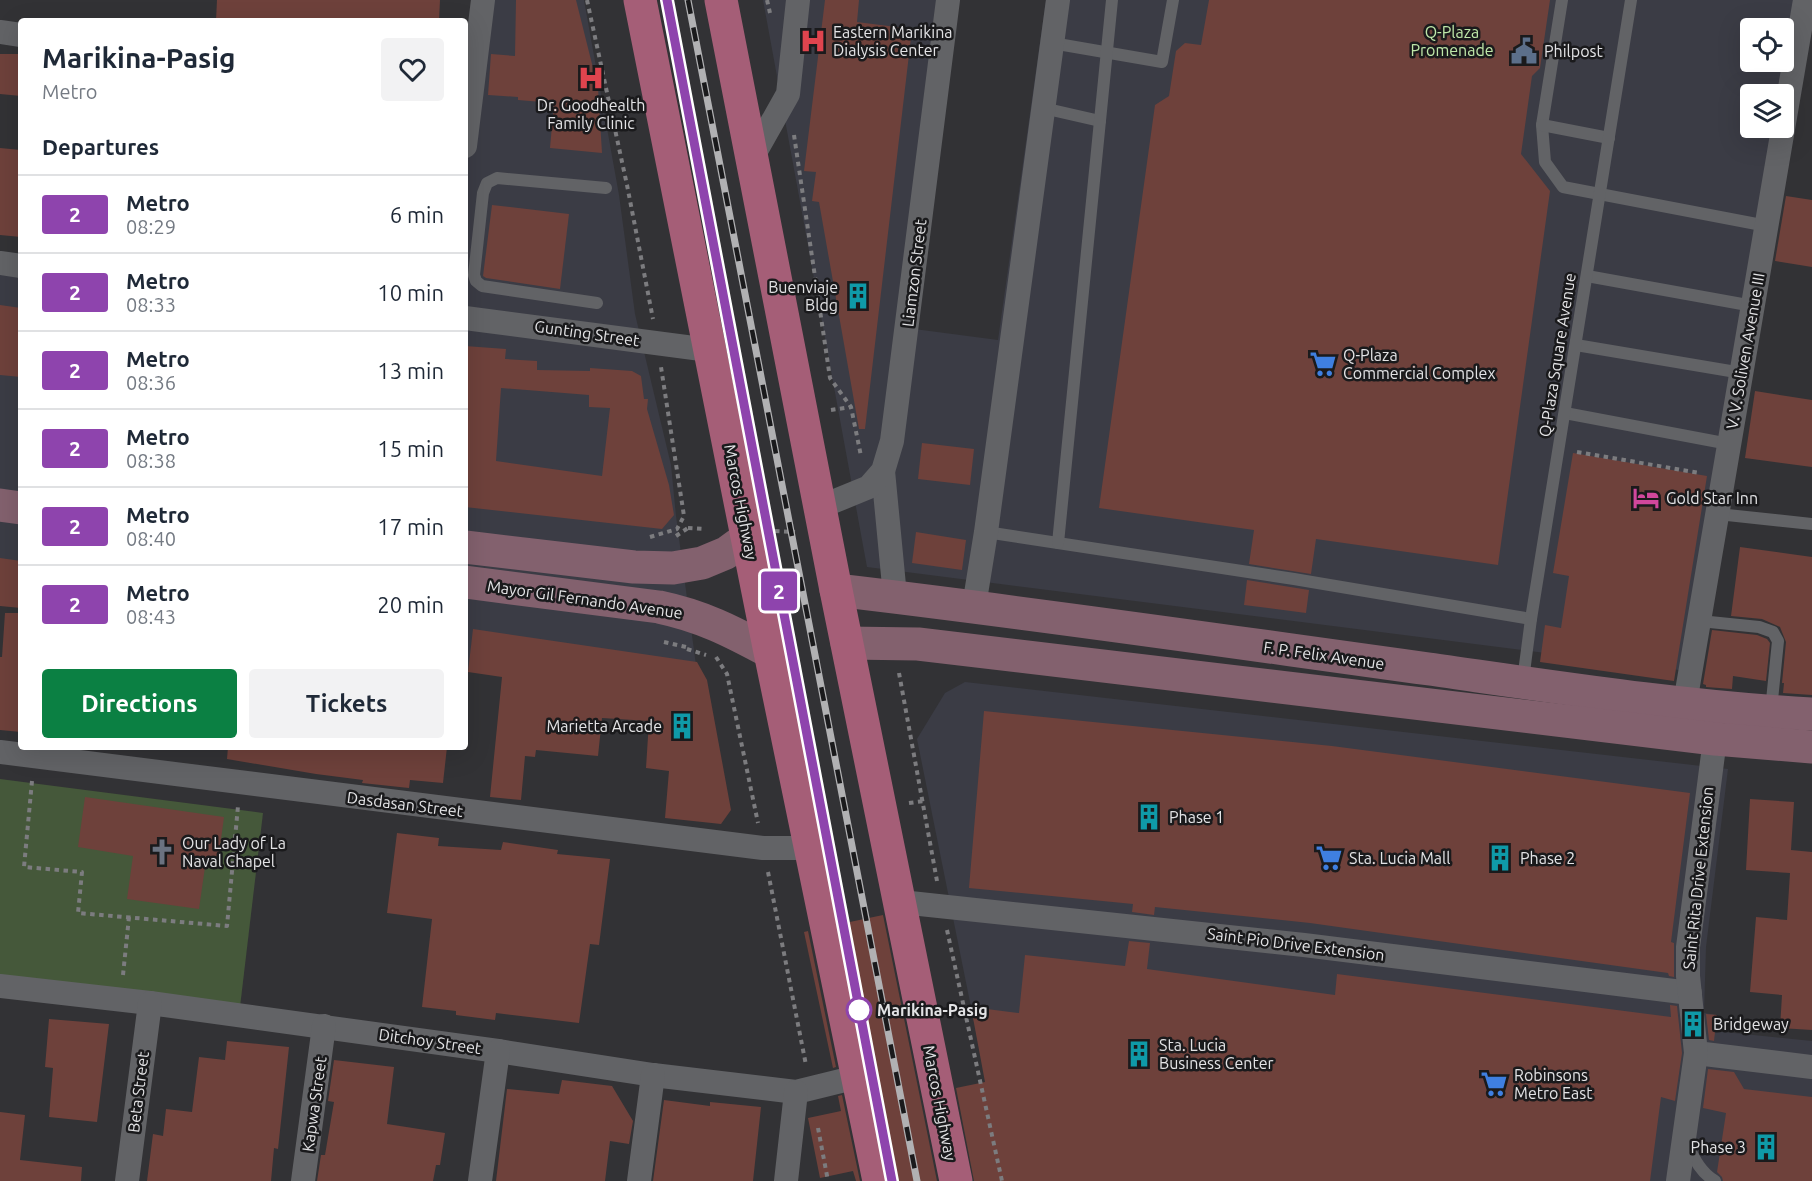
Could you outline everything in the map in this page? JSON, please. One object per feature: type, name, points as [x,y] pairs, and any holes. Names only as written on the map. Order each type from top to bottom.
[{"type":"main road","name":"Marcos Highway","points":[[640,0],[709,350],[759,534],[770,652],[879,1181]]},
{"type":"main road","name":"Marcos Highway","points":[[721,0],[753,156],[812,520],[836,590],[956,1181]]},
{"type":"main road","points":[[0,505],[18,508]]},
{"type":"main road","points":[[468,547],[634,567],[673,568],[702,563],[759,534]]},
{"type":"main road","name":"Mayor Gil Fernando Avenue","points":[[468,582],[658,607],[686,613],[714,622],[770,652]]},
{"type":"main road","name":"F. P. Felix Avenue","points":[[836,590],[974,606],[1520,699],[1715,739],[1812,747]]},
{"type":"main road","points":[[902,598],[898,624],[905,637],[918,644]]},
{"type":"main road","name":"F. P. Felix Avenue","points":[[847,644],[918,644],[1520,699],[1685,702],[1812,714]]},
{"type":"street","points":[[468,100],[483,0]]},
{"type":"street","points":[[753,156],[788,94],[798,0]]},
{"type":"street","name":"Liamzon Street","points":[[873,468],[892,441],[948,0]]},
{"type":"street","points":[[974,606],[1058,0]]},
{"type":"street","name":"V. V. Soliven Avenue III","points":[[1685,702],[1805,0]]},
{"type":"street","points":[[0,32],[18,35]]},
{"type":"street","points":[[0,264],[18,266]]},
{"type":"street","name":"Gunting Street","points":[[468,318],[709,350]]},
{"type":"street","points":[[812,520],[869,487],[873,468]]},
{"type":"street","points":[[873,468],[902,598]]},
{"type":"street","name":"Saint Rita Drive Extension","points":[[1678,1181],[1696,1053],[1688,976],[1688,947],[1715,739]]},
{"type":"street","name":"Dasdasan Street","points":[[0,752],[34,756],[82,755],[240,783],[763,848],[810,848]]},
{"type":"street","name":"Saint Pio Drive Extension","points":[[901,902],[1304,945],[1690,993]]},
{"type":"street","name":"Ditchoy Street","points":[[0,986],[324,1026],[653,1075],[803,1090],[857,1077]]},
{"type":"street","name":"Beta Street","points":[[126,1181],[150,1003]]},
{"type":"street","name":"Kapwa Street","points":[[303,1181],[324,1026]]},
{"type":"street","points":[[480,1181],[498,1051]]},
{"type":"street","points":[[1696,1053],[1812,1066]]},
{"type":"street","points":[[639,1181],[653,1075]]},
{"type":"street","points":[[786,1181],[803,1090]]},
{"type":"lane","points":[[1058,543],[1112,0]]},
{"type":"lane","points":[[1052,43],[1162,62],[1173,0]]},
{"type":"lane","points":[[1562,0],[1542,125],[1545,162],[1563,187],[1767,226]]},
{"type":"lane","name":"Q-Plaza Square Avenue","points":[[1520,699],[1631,0]]},
{"type":"lane","points":[[1043,108],[1100,121]]},
{"type":"lane","points":[[1542,125],[1609,138]]},
{"type":"lane","points":[[597,303],[482,286],[476,281],[474,275],[483,193],[487,183],[497,178],[606,188]]},
{"type":"lane","points":[[1587,276],[1754,306]]},
{"type":"lane","points":[[1576,345],[1742,373]]},
{"type":"lane","points":[[1565,413],[1729,444]]},
{"type":"lane","points":[[1718,514],[1812,524]]},
{"type":"lane","points":[[986,532],[1294,579],[1531,619]]},
{"type":"lane","points":[[1700,621],[1759,627],[1773,632],[1778,641],[1771,711]]},
{"type":"lane","points":[[1684,1139],[1698,1165],[1707,1176],[1715,1181]]},
{"type":"path","points":[[587,0],[658,343],[684,516],[677,529],[648,538]]},
{"type":"path","points":[[767,0],[772,23]]},
{"type":"path","points":[[788,94],[830,378],[851,407],[873,468]]},
{"type":"path","points":[[1558,449],[1724,477]]},
{"type":"path","points":[[759,534],[812,520]]},
{"type":"path","points":[[678,536],[688,528],[711,529]]},
{"type":"path","points":[[711,656],[664,642],[714,654],[727,674],[763,848],[803,1090],[823,1152],[828,1181]]},
{"type":"path","points":[[909,728],[942,906],[1002,1181]]},
{"type":"path","points":[[34,756],[24,867],[82,872],[78,913],[227,926],[240,783]]},
{"type":"path","points":[[121,1000],[129,917]]},
{"type":"path","points":[[822,1169],[825,1169],[823,1152]]},
{"type":"shaded area","points":[[484,0],[584,0],[619,195],[635,314],[671,465],[702,710],[635,705],[468,669],[468,159]]},
{"type":"shaded area","points":[[763,0],[938,0],[899,327],[998,340],[1046,0],[1797,0],[1794,19],[1740,18],[1740,72],[1786,72],[1784,84],[1740,84],[1740,138],[1775,138],[1687,671],[867,567]]},
{"type":"shaded area","points":[[0,266],[18,268],[18,568],[0,565]]},
{"type":"shaded area","name":"Sta. Lucia Mall","points":[[965,682],[1728,769],[1706,947],[1704,1013],[1717,1015],[1715,1031],[1812,1041],[1812,1181],[1006,1181],[917,739],[945,693]]},
{"type":"green space","points":[[0,779],[263,813],[240,1007],[0,975]]},
{"type":"building","points":[[217,0],[440,0],[439,18],[216,18]]},
{"type":"building","points":[[516,0],[576,0],[598,88],[602,153],[550,148],[554,103],[488,95],[491,54],[515,56]]},
{"type":"building","name":"Buenviaje Bldg","points":[[825,0],[859,0],[857,22],[912,29],[865,429],[859,429],[819,202],[812,201],[816,172],[804,171]]},
{"type":"building","name":"Q-Plaza Commercial Complex","points":[[1209,0],[1550,0],[1540,68],[1532,76],[1521,154],[1550,191],[1498,565],[1316,539],[1311,574],[1249,564],[1254,530],[1099,508],[1155,105],[1169,96],[1176,51],[1185,43],[1201,45]]},
{"type":"building","points":[[0,54],[18,54],[18,96],[0,94]]},
{"type":"building","points":[[0,148],[18,150],[18,237],[0,235]]},
{"type":"building","points":[[1786,196],[1812,200],[1812,267],[1775,261]]},
{"type":"building","points":[[492,205],[569,214],[560,289],[483,276]]},
{"type":"building","points":[[0,305],[18,308],[18,377],[0,375]]},
{"type":"building","points":[[468,346],[506,349],[505,359],[537,361],[537,370],[590,371],[590,368],[632,371],[641,376],[644,399],[648,399],[647,409],[669,485],[674,515],[662,529],[468,507]],"holes":[[[501,388],[589,395],[589,407],[610,408],[602,476],[496,461]]]},
{"type":"building","points":[[1755,391],[1812,400],[1812,467],[1745,458]]},
{"type":"building","points":[[922,443],[974,449],[970,485],[918,479]]},
{"type":"building","points":[[1573,453],[1707,476],[1674,681],[1540,662],[1545,625],[1561,628],[1569,576],[1553,573]]},
{"type":"building","points":[[916,532],[966,540],[962,570],[912,563]]},
{"type":"building","points":[[1740,547],[1812,557],[1812,695],[1783,693],[1786,642],[1780,627],[1762,619],[1731,616]]},
{"type":"building","points":[[0,558],[18,561],[18,608],[0,606]]},
{"type":"building","points":[[1247,580],[1309,590],[1306,613],[1244,605]]},
{"type":"building","points":[[5,613],[18,613],[18,732],[0,730],[0,657],[2,657]]},
{"type":"building","name":"Marietta Arcade","points":[[473,629],[697,662],[707,680],[731,810],[721,824],[665,818],[669,771],[646,768],[649,721],[602,718],[598,756],[536,750],[535,757],[525,756],[521,800],[490,797],[502,677],[468,672]]},
{"type":"building","points":[[1712,630],[1757,635],[1767,639],[1770,643],[1766,681],[1733,676],[1732,689],[1706,687],[1703,684]]},
{"type":"building","points":[[984,711],[1332,746],[1690,793],[1671,942],[1674,943],[1674,977],[1669,976],[1668,973],[1310,923],[1155,907],[1154,915],[1132,912],[1133,904],[969,888]]},
{"type":"building","points":[[228,750],[447,750],[443,783],[410,780],[409,788],[362,783],[363,780],[227,759]]},
{"type":"building","name":"Our Lady of La Naval Chapel","points":[[85,797],[224,817],[217,869],[205,867],[199,909],[127,899],[133,856],[78,847]]},
{"type":"building","points":[[1750,799],[1794,802],[1791,850],[1812,852],[1812,1030],[1780,1028],[1782,995],[1750,992],[1756,917],[1787,920],[1790,873],[1746,870]]},
{"type":"building","points":[[397,833],[439,838],[438,846],[501,850],[503,842],[558,850],[557,854],[610,859],[599,945],[590,944],[579,1023],[496,1013],[495,1020],[456,1015],[456,1011],[422,1007],[432,919],[387,913]]},
{"type":"building","points":[[883,915],[937,1181],[897,1181],[845,923]]},
{"type":"building","points":[[808,931],[836,1067],[833,1068],[804,932]]},
{"type":"building","name":"Robinsons Metro East","points":[[1129,941],[1150,943],[1147,969],[1335,995],[1337,974],[1671,1017],[1670,1005],[1677,1006],[1682,1053],[1675,1101],[1661,1097],[1650,1181],[974,1181],[956,1088],[985,1082],[971,1007],[1019,1013],[1025,955],[1125,966]]},
{"type":"building","points":[[1706,1014],[1717,1015],[1714,1041],[1709,1040]]},
{"type":"building","points":[[49,1019],[109,1024],[97,1122],[49,1117],[53,1068],[45,1067]]},
{"type":"building","points":[[227,1041],[289,1047],[278,1149],[274,1148],[271,1181],[147,1181],[153,1134],[163,1136],[166,1109],[192,1112],[199,1057],[225,1060]]},
{"type":"building","points":[[334,1060],[394,1067],[387,1124],[445,1133],[440,1165],[436,1165],[433,1181],[317,1181],[321,1155],[325,1155],[334,1102],[328,1101]]},
{"type":"building","name":"Phase 3","points":[[1708,1069],[1734,1072],[1744,1089],[1812,1097],[1812,1181],[1723,1181],[1717,1172],[1726,1113],[1703,1108]]},
{"type":"building","points":[[562,1080],[612,1086],[633,1121],[629,1144],[610,1141],[605,1181],[496,1181],[507,1089],[559,1094]]},
{"type":"building","points":[[842,1095],[860,1181],[856,1181],[853,1171],[820,1178],[808,1118],[841,1111],[838,1096]]},
{"type":"building","points":[[664,1100],[710,1106],[710,1102],[761,1107],[753,1181],[653,1181]]},
{"type":"building","points":[[0,1112],[25,1115],[20,1160],[82,1167],[81,1181],[0,1181]]},
{"type":"railway","points":[[667,0],[892,1181]]},
{"type":"railway","points":[[688,0],[917,1181]]},
{"type":"metro line","name":"2","points":[[667,0],[892,1181]]},
{"type":"place","name":"Eastern Marikina Dialysis Center","points":[[813,41]]},
{"type":"place","name":"Philpost","points":[[1524,51]]},
{"type":"place","name":"Dr. Goodhealth Family Clinic","points":[[591,78]]},
{"type":"place","name":"Buenviaje Bldg","points":[[858,296]]},
{"type":"place","name":"Q-Plaza Commercial Complex","points":[[1323,364]]},
{"type":"place","name":"Gold Star Inn","points":[[1646,498]]},
{"type":"place","name":"Marietta Arcade","points":[[682,726]]},
{"type":"place","name":"Phase 1","points":[[1149,817]]},
{"type":"place","name":"Our Lady of La Naval Chapel","points":[[162,852]]},
{"type":"place","name":"Sta. Lucia Mall","points":[[1329,858]]},
{"type":"place","name":"Phase 2","points":[[1500,858]]},
{"type":"place","name":"Marikina-Pasig","points":[[859,1010]]},
{"type":"place","name":"Bridgeway","points":[[1693,1024]]},
{"type":"place","name":"Sta. Lucia Business Center","points":[[1139,1054]]},
{"type":"place","name":"Robinsons Metro East","points":[[1494,1084]]},
{"type":"place","name":"Phase 3","points":[[1766,1147]]},
{"type":"park label","name":"Q-Plaza Promenade","points":[[1452,41]]}]
